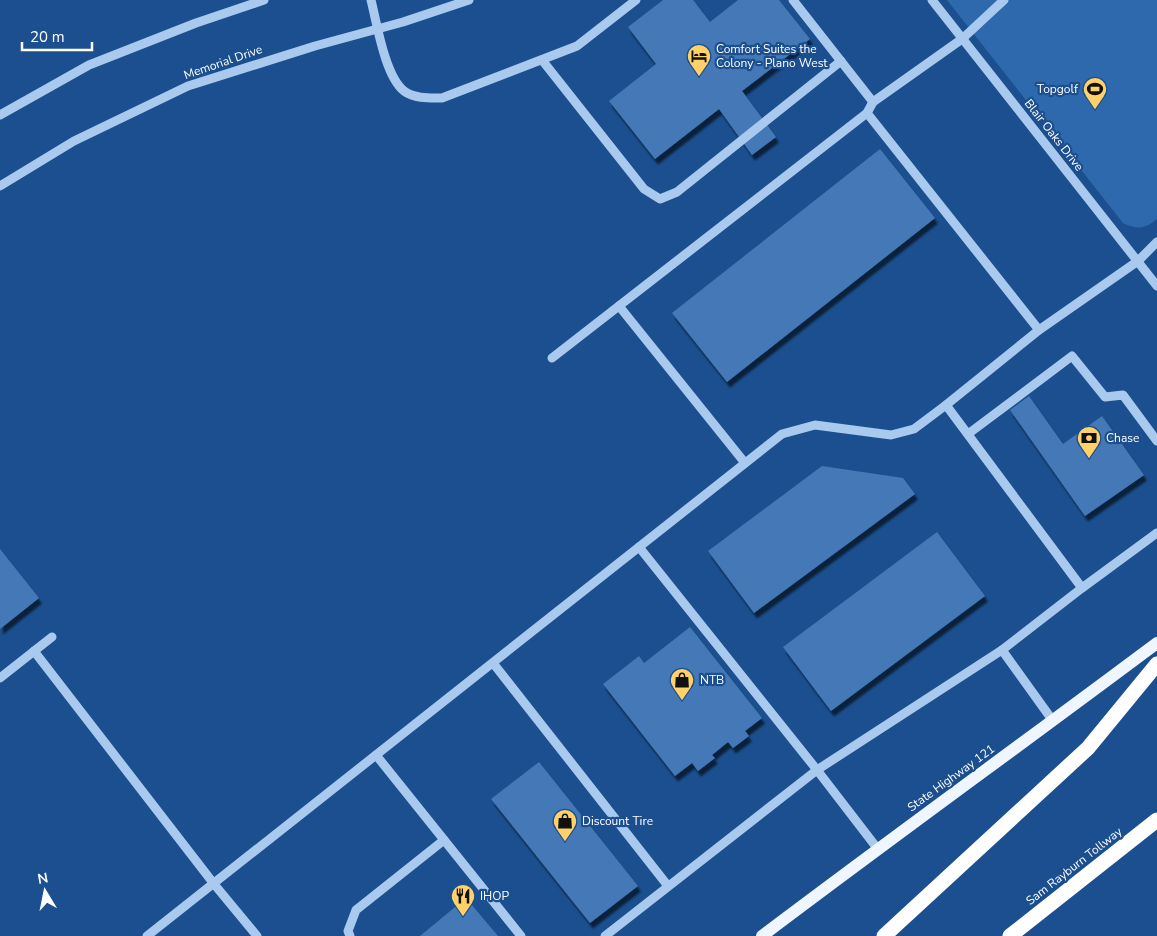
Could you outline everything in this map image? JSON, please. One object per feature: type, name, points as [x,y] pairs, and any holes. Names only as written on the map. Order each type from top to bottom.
[{"type":"highway","points":[[884,936],[1088,748],[1157,664]]},
{"type":"highway","name":"Sam Rayburn Tollway","points":[[1010,936],[1157,820]]},
{"type":"main road","name":"State Highway 121","points":[[762,936],[877,848],[1157,643]]},
{"type":"street","points":[[0,114],[89,65],[196,23],[264,0]]},
{"type":"street","points":[[371,0],[390,72],[404,91],[423,98],[442,98],[577,46],[636,0]]},
{"type":"street","name":"Memorial Drive","points":[[0,186],[74,141],[188,86],[314,46],[378,30],[469,0]]},
{"type":"street","points":[[793,0],[873,102]]},
{"type":"street","name":"Blair Oaks Drive","points":[[932,0],[1157,286]]},
{"type":"street","points":[[552,358],[867,113],[873,102],[962,39],[1004,0]]},
{"type":"street","points":[[542,60],[644,189],[660,199],[677,192],[841,61]]},
{"type":"street","points":[[867,113],[1039,330]]},
{"type":"street","points":[[147,936],[782,434],[814,425],[891,435],[914,429],[1039,330],[1138,261],[1157,242]]},
{"type":"street","points":[[619,306],[745,463]]},
{"type":"street","points":[[968,434],[1072,356],[1105,397],[1123,396],[1157,442]]},
{"type":"street","points":[[946,405],[1082,588]]},
{"type":"street","points":[[605,936],[817,770],[1002,650],[1157,533]]},
{"type":"street","points":[[639,547],[877,848]]},
{"type":"street","points":[[0,678],[52,637]]},
{"type":"street","points":[[1002,650],[1053,721]]},
{"type":"street","points":[[34,651],[214,884],[257,936]]},
{"type":"street","points":[[493,663],[668,886]]},
{"type":"street","points":[[376,755],[521,936]]},
{"type":"street","points":[[350,936],[348,931],[356,910],[444,840]]},
{"type":"shaded area","name":"Topgolf","points":[[947,0],[1157,0],[1157,219],[1145,227],[1133,227],[1123,223]]},
{"type":"building","name":"Comfort Suites the Colony - Plano West","points":[[663,0],[693,0],[710,22],[738,0],[779,0],[810,39],[742,91],[776,137],[752,155],[719,109],[655,159],[609,101],[656,64],[628,27]]},
{"type":"building","points":[[880,149],[935,218],[727,382],[672,313]]},
{"type":"building","name":"Chase","points":[[1029,396],[1063,444],[1102,416],[1144,475],[1085,516],[1010,410]]},
{"type":"building","points":[[822,466],[903,478],[915,494],[754,613],[708,551]]},
{"type":"building","points":[[937,532],[985,596],[831,711],[783,647]]},
{"type":"building","points":[[0,549],[39,598],[0,629]]},
{"type":"building","name":"NTB","points":[[690,627],[762,718],[745,731],[749,736],[733,748],[728,742],[712,755],[715,758],[698,771],[692,763],[675,776],[603,684],[639,656],[644,663]]},
{"type":"building","name":"Discount Tire","points":[[539,762],[638,886],[590,923],[491,799]]},
{"type":"building","name":"IHOP","points":[[466,898],[498,936],[420,936]]},
{"type":"place","name":"Comfort Suites the Colony - Plano West","points":[[699,77]]},
{"type":"place","name":"Topgolf","points":[[1095,110]]},
{"type":"place","name":"Chase","points":[[1089,459]]},
{"type":"place","name":"NTB","points":[[682,701]]},
{"type":"place","name":"Discount Tire","points":[[565,842]]},
{"type":"place","name":"IHOP","points":[[463,917]]}]
